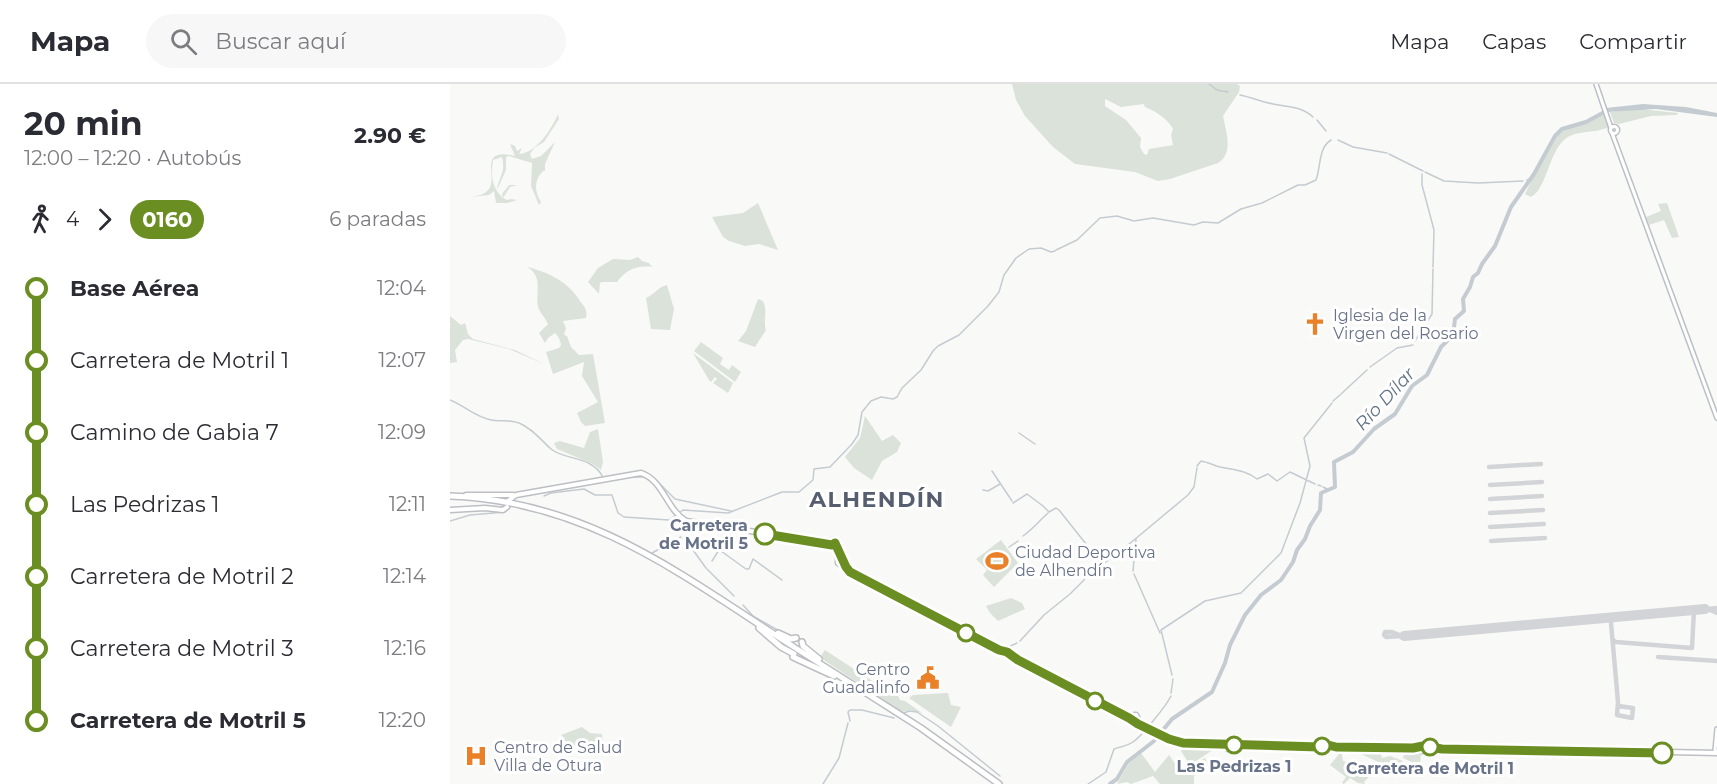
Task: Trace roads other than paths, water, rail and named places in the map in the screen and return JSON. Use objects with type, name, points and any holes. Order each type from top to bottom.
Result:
[{"type":"highway","points":[[450,496],[523,505],[558,514],[600,530],[651,556],[751,619],[795,651],[921,728],[999,784]]},
{"type":"highway","points":[[450,496],[522,508],[558,517],[597,532],[649,559],[759,628],[781,647],[795,651]]},
{"type":"highway","points":[[751,619],[791,639],[799,640],[836,676],[994,784]]},
{"type":"main road","points":[[1596,84],[1716,417]]},
{"type":"main road","points":[[1703,382],[1716,417]]},
{"type":"main road","points":[[1713,409],[1716,417]]},
{"type":"main road","points":[[450,496],[516,495],[640,473],[647,475],[654,480],[678,514],[686,521],[832,543],[840,561],[846,567],[904,600],[1135,719],[1145,727],[1183,743],[1715,753],[1717,729]]},
{"type":"main road","points":[[508,501],[516,495]]},
{"type":"main road","points":[[450,510],[485,508],[501,510],[507,507]]},
{"type":"waterway","points":[[1209,84],[1217,90],[1228,92]]},
{"type":"waterway","points":[[1240,95],[1299,109],[1313,117]]},
{"type":"waterway","name":"Río Dílar","points":[[1110,784],[1117,779],[1127,762],[1154,741],[1172,719],[1212,692],[1230,645],[1245,615],[1261,595],[1281,580],[1320,510],[1321,493],[1335,487],[1334,462],[1353,452],[1374,429],[1395,414],[1412,386],[1427,375],[1441,347],[1453,335],[1455,319],[1464,311],[1463,299],[1473,277],[1495,246],[1511,207],[1534,174],[1555,136],[1562,129],[1586,122],[1608,110]]},
{"type":"waterway","points":[[1317,120],[1326,131]]},
{"type":"waterway","points":[[1056,250],[1077,240],[1100,218],[1117,216],[1134,221],[1153,218],[1194,225],[1203,222],[1218,223],[1241,209],[1262,203],[1298,185],[1305,185],[1316,180],[1322,153],[1331,140]]},
{"type":"waterway","points":[[1338,140],[1353,147],[1387,153]]},
{"type":"waterway","points":[[1389,154],[1423,171]]},
{"type":"waterway","points":[[1425,172],[1444,181],[1478,183],[1523,181]]},
{"type":"waterway","points":[[1422,174],[1422,185],[1434,230],[1433,267]]},
{"type":"waterway","points":[[544,496],[584,489],[595,495],[612,495],[618,513],[624,517],[669,520],[683,510],[728,513],[782,492],[799,492],[813,480],[814,469],[830,467],[852,444],[858,435],[862,412],[871,401],[881,397],[893,399],[897,397],[902,388],[921,370],[933,351],[959,335],[988,306],[999,292],[1004,275],[1016,258],[1029,249],[1041,248],[1051,252],[1055,251]]},
{"type":"waterway","points":[[1415,341],[1432,314],[1433,269]]},
{"type":"waterway","points":[[1370,367],[1397,348],[1413,345]]},
{"type":"waterway","points":[[1341,394],[1367,370]]},
{"type":"waterway","points":[[1333,401],[1340,395]]},
{"type":"waterway","points":[[450,400],[485,419],[512,421],[524,425],[557,453],[592,465],[603,477]]},
{"type":"waterway","points":[[1275,559],[1281,553],[1300,503],[1310,466],[1304,438],[1332,403]]},
{"type":"waterway","points":[[1019,433],[1035,444]]},
{"type":"waterway","points":[[1197,466],[1201,461],[1244,472],[1257,479],[1268,474],[1277,481],[1290,472],[1315,484]]},
{"type":"waterway","points":[[1122,550],[1188,495],[1194,487],[1197,468]]},
{"type":"waterway","points":[[992,471],[1012,501]]},
{"type":"waterway","points":[[632,477],[646,477]]},
{"type":"waterway","points":[[659,483],[675,499],[731,511]]},
{"type":"waterway","points":[[983,490],[988,491],[1000,484]]},
{"type":"waterway","name":"Río Dílar","points":[[1323,487],[1329,490]]},
{"type":"waterway","points":[[1013,503],[1027,494],[1049,512],[1056,508],[1094,554],[1103,561]]},
{"type":"waterway","points":[[450,521],[470,515],[505,512]]},
{"type":"waterway","points":[[1023,536],[1048,513]]},
{"type":"waterway","points":[[652,553],[681,537]]},
{"type":"waterway","points":[[685,539],[706,568]]},
{"type":"waterway","points":[[1133,571],[1136,539]]},
{"type":"waterway","points":[[1009,547],[1018,541]]},
{"type":"waterway","points":[[712,561],[719,550]]},
{"type":"waterway","points":[[721,551],[746,569],[749,569],[753,559],[782,580]]},
{"type":"waterway","points":[[1020,641],[1044,615],[1084,580],[1086,574],[1095,567],[1100,567],[1119,551]]},
{"type":"waterway","points":[[1172,675],[1161,630],[1205,601],[1241,593],[1274,560]]},
{"type":"waterway","points":[[707,569],[734,596]]},
{"type":"waterway","points":[[1134,574],[1160,633]]},
{"type":"waterway","points":[[743,605],[753,616],[781,632]]},
{"type":"waterway","points":[[1004,649],[1017,643]]},
{"type":"waterway","points":[[1171,693],[1173,679]]},
{"type":"waterway","points":[[1088,784],[1106,772],[1114,749],[1128,745],[1137,739],[1171,696]]},
{"type":"waterway","points":[[850,721],[848,712],[850,710],[862,710],[894,718]]},
{"type":"waterway","points":[[904,713],[917,712],[1000,776]]},
{"type":"waterway","points":[[823,784],[839,758],[848,723]]},
{"type":"place","name":"Iglesia de la Virgen del Rosario","points":[[1315,324]]},
{"type":"place","name":"Carretera de Motril 5","points":[[765,534]]},
{"type":"place","name":"Ciudad Deportiva de Alhendín","points":[[997,561]]},
{"type":"place","name":"Centro Guadalinfo","points":[[928,678]]},
{"type":"place","name":"Las Pedrizas 1","points":[[1234,745]]},
{"type":"place","name":"Carretera de Motril 1","points":[[1430,747]]},
{"type":"place","name":"Centro de Salud Villa de Otura","points":[[476,756]]},
{"type":"district","name":"ALHENDÍN","points":[[877,499]]}]
